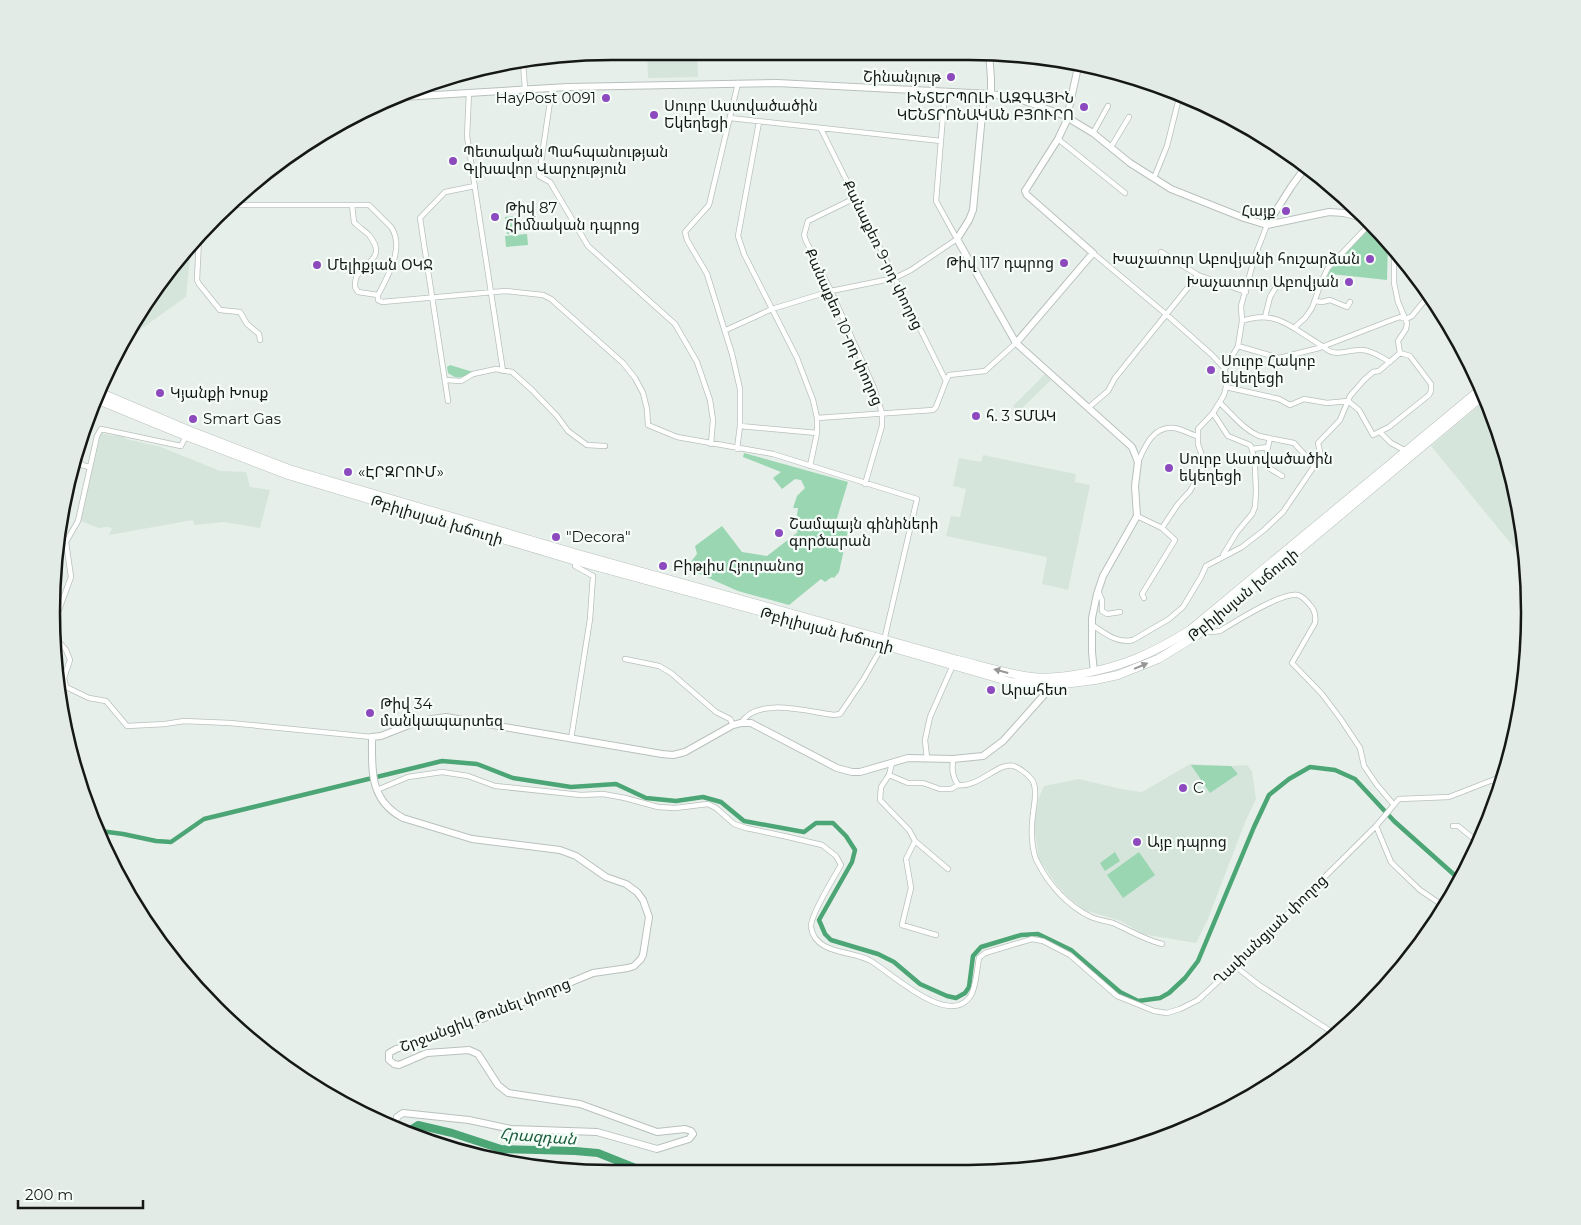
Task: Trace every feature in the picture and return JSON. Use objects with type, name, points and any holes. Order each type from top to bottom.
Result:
[{"type":"main road","name":"Թբիլիսյան խճուղի","points":[[102,402],[288,476],[576,561],[884,642],[1049,682],[1117,667],[1145,656],[1190,630],[1355,498],[1421,443],[1476,394]]},
{"type":"main road","name":"Թբիլիսյան խճուղի","points":[[105,395],[188,430],[289,469],[884,642],[952,666],[1011,682],[1095,680],[1140,668],[1178,647],[1204,630],[1406,451],[1421,443],[1478,399]]},
{"type":"street","points":[[726,330],[772,309],[831,291],[895,278],[911,270],[957,239],[973,210],[987,94],[992,79],[990,61]]},
{"type":"street","points":[[523,68],[524,89]]},
{"type":"street","points":[[1077,71],[1068,117],[1058,140],[1027,187],[1026,193],[1093,253],[1167,315],[1225,369]]},
{"type":"street","points":[[737,449],[740,426],[740,389],[726,330],[707,274],[687,240],[685,232],[709,206],[738,83]]},
{"type":"street","points":[[417,96],[524,89],[738,83],[777,83],[987,94],[1019,99],[1068,117],[1171,188],[1244,218],[1268,224],[1329,212],[1352,216]]},
{"type":"street","points":[[552,88],[539,176],[550,182],[588,246],[674,324],[697,362],[710,400],[713,420],[711,444]]},
{"type":"street","points":[[945,91],[936,201],[1016,343],[1132,447],[1138,462]]},
{"type":"street","points":[[469,92],[468,136],[503,371]]},
{"type":"street","points":[[1154,178],[1167,146],[1179,102]]},
{"type":"street","points":[[1093,133],[1108,106]]},
{"type":"street","points":[[1111,148],[1129,117]]},
{"type":"street","points":[[730,118],[942,141]]},
{"type":"street","points":[[759,122],[738,236],[744,254],[797,358],[812,400],[817,418],[817,433],[810,466]]},
{"type":"street","name":"Քանաքեռ 9-րդ փողոց","points":[[821,129],[946,381]]},
{"type":"street","points":[[1058,140],[1125,193]]},
{"type":"street","points":[[1162,528],[1178,504],[1190,491],[1205,465],[1197,436],[1199,427],[1220,403],[1226,387],[1225,369],[1238,346],[1242,306],[1255,256],[1268,224],[1291,187],[1303,172]]},
{"type":"street","points":[[448,401],[420,218],[445,192],[475,186]]},
{"type":"street","name":"Քանաքեռ 10-րդ փողոց","points":[[855,198],[808,221],[805,228],[806,241],[831,291],[874,388],[882,413],[882,426],[865,484]]},
{"type":"street","points":[[240,205],[369,205],[394,231],[396,254],[378,295],[378,300],[382,302],[505,291],[543,295],[552,299],[623,363],[635,378],[643,393],[648,425],[677,437],[773,454],[917,499],[884,642],[863,680],[840,714],[834,716],[790,708],[771,707],[746,715],[741,723]]},
{"type":"street","points":[[352,205],[354,222],[370,237],[376,249],[375,256],[370,264],[358,274],[355,288],[358,292],[378,295]]},
{"type":"street","points":[[1296,327],[1306,318],[1328,268],[1365,229]]},
{"type":"street","points":[[198,247],[196,275],[199,284],[220,310],[240,312],[247,324],[259,334],[260,340]]},
{"type":"street","points":[[1161,252],[1198,275],[1246,292]]},
{"type":"street","points":[[817,418],[933,410],[936,407],[946,381],[951,375],[987,370],[1016,343],[1093,253]]},
{"type":"street","points":[[1394,260],[1394,284],[1401,312],[1406,319],[1406,329],[1398,344],[1400,353]]},
{"type":"street","points":[[1088,408],[1110,389],[1115,378],[1198,275]]},
{"type":"street","points":[[1265,317],[1270,297],[1279,282]]},
{"type":"street","points":[[1315,301],[1330,300],[1347,308],[1350,302]]},
{"type":"street","points":[[1238,346],[1279,358],[1308,352],[1400,317],[1406,319],[1412,316],[1424,301]]},
{"type":"street","points":[[1242,321],[1257,317],[1282,321],[1296,327],[1332,352],[1370,351],[1390,362]]},
{"type":"street","points":[[1092,625],[1114,639],[1127,642],[1169,619],[1187,600],[1206,566],[1242,547],[1283,512],[1322,455],[1318,443],[1340,420],[1348,401],[1364,380],[1373,372],[1379,371],[1400,353]]},
{"type":"street","points":[[1226,387],[1279,399],[1290,405],[1304,399],[1327,403],[1348,401],[1359,410],[1373,435],[1381,433],[1431,391],[1431,384],[1410,356],[1400,353]]},
{"type":"street","points":[[445,380],[461,381],[478,372],[496,370],[512,372],[557,416],[568,431],[587,445],[605,446]]},
{"type":"street","points":[[1220,403],[1245,429],[1259,436],[1294,442],[1314,465]]},
{"type":"street","points":[[1213,413],[1228,436],[1249,444],[1252,449],[1256,491],[1255,507],[1252,514],[1237,532],[1222,556]]},
{"type":"street","points":[[740,426],[817,433]]},
{"type":"street","points":[[1094,672],[1092,625],[1098,591],[1102,576],[1137,516],[1135,486],[1138,462],[1149,439],[1162,430],[1174,428],[1197,436]]},
{"type":"street","points":[[60,607],[71,577],[66,542],[78,521],[100,429],[181,446],[186,436]]},
{"type":"street","points":[[1381,433],[1391,443],[1406,451]]},
{"type":"street","points":[[1270,438],[1268,447],[1269,468],[1282,476]]},
{"type":"street","points":[[1252,449],[1268,447]]},
{"type":"street","points":[[81,464],[90,467]]},
{"type":"street","points":[[1137,516],[1162,528],[1174,537],[1175,542],[1142,594],[1144,598]]},
{"type":"street","points":[[571,739],[590,620],[593,576],[575,566],[576,561]]},
{"type":"street","points":[[1098,591],[1102,600],[1102,611],[1107,614],[1120,612]]},
{"type":"street","points":[[1204,630],[1211,632],[1220,631],[1274,601],[1289,596],[1298,596],[1305,599],[1313,608],[1316,617],[1315,623],[1292,663],[1322,694],[1340,718],[1360,748],[1364,766],[1393,807],[1399,799],[1457,795],[1495,779]]},
{"type":"street","points":[[61,644],[66,650],[70,660],[64,678]]},
{"type":"street","points":[[626,659],[659,666],[671,673],[716,712],[730,719],[733,725]]},
{"type":"street","points":[[927,758],[925,740],[930,717],[952,666]]},
{"type":"street","points":[[64,680],[66,687],[89,698],[106,702],[127,726],[184,721],[230,723],[372,737],[381,736],[418,721],[446,717],[673,755],[685,752],[733,725],[751,723],[844,771],[860,772],[908,758],[953,759],[983,756],[1003,741],[1044,695],[1049,682]]},
{"type":"street","name":"Շրջանցիկ Թունել փողոց","points":[[372,737],[372,773],[376,788],[385,803],[396,814],[403,818],[472,839],[560,850],[576,856],[599,873],[626,884],[637,892],[647,907],[649,916],[643,955],[634,966],[593,973],[453,1031],[396,1049],[389,1054],[388,1057],[391,1062],[399,1065],[427,1053],[474,1051],[483,1059],[498,1085],[508,1093],[580,1104],[657,1132],[685,1129],[693,1134],[689,1139],[657,1149],[597,1132],[511,1129],[469,1120],[403,1114],[397,1117],[396,1121]]},
{"type":"street","points":[[953,759],[952,772],[958,785]]},
{"type":"street","points":[[892,763],[889,775],[881,787],[880,800],[910,830],[915,841],[948,869]]},
{"type":"street","points":[[889,775],[908,783],[923,783],[940,789],[951,789],[958,785],[966,786],[1004,766],[1014,766],[1034,782],[1032,838],[1036,862],[1053,887],[1081,912],[1162,944]]},
{"type":"street","name":"Ղափանցյան փողոց","points":[[376,788],[408,777],[442,772],[468,776],[495,786],[581,796],[603,794],[658,806],[675,808],[708,804],[716,808],[734,824],[822,845],[836,856],[841,865],[811,924],[813,933],[826,948],[870,960],[912,991],[922,996],[951,1007],[959,1006],[970,998],[975,984],[979,958],[985,953],[1032,939],[1043,941],[1070,955],[1117,996],[1146,1009],[1167,1013],[1198,1000],[1235,966],[1393,807]]},
{"type":"street","points":[[1376,826],[1391,862],[1420,890],[1439,902]]},
{"type":"street","points":[[1453,826],[1458,826],[1473,838]]},
{"type":"street","points":[[915,841],[906,859],[911,888],[902,925],[936,935]]},
{"type":"street","points":[[1235,966],[1259,985],[1330,1031]]},
{"type":"shaded area","points":[[647,60],[697,60],[698,77],[648,78]]},
{"type":"shaded area","points":[[190,256],[186,297],[138,331],[153,306]]},
{"type":"shaded area","points":[[1045,374],[1051,380],[1018,412],[1013,406]]},
{"type":"shaded area","points":[[1480,405],[1502,470],[1517,552],[1431,446]]},
{"type":"shaded area","points":[[101,433],[115,436],[117,433],[126,439],[161,447],[220,471],[246,472],[250,487],[270,490],[260,528],[224,522],[194,525],[193,520],[109,535],[112,528],[99,528],[83,522],[80,519]]},
{"type":"shaded area","points":[[983,455],[1076,474],[1075,482],[1090,485],[1068,590],[1042,584],[1047,557],[946,536],[951,516],[960,517],[966,489],[953,486],[959,458],[981,462]]},
{"type":"shaded area","name":"Այբ դպրոց","points":[[1190,764],[1247,765],[1252,771],[1256,799],[1207,921],[1196,943],[1142,934],[1121,921],[1084,910],[1069,898],[1056,884],[1039,859],[1034,825],[1039,797],[1044,786],[1079,779],[1142,792]]},
{"type":"green space","points":[[514,216],[517,233],[507,234],[505,217]]},
{"type":"green space","points":[[1367,230],[1388,253],[1387,280],[1331,274],[1329,285],[1324,284],[1328,270]]},
{"type":"green space","points":[[527,234],[528,245],[506,247],[505,236]]},
{"type":"green space","points":[[450,365],[473,372],[463,377],[455,377],[448,373],[447,367]]},
{"type":"green space","points":[[744,453],[848,482],[834,528],[848,531],[839,572],[834,578],[832,577],[825,582],[821,579],[789,605],[738,591],[686,568],[697,554],[695,546],[722,526],[742,552],[767,556],[798,532],[795,530],[798,508],[793,508],[797,496],[805,488],[801,480],[795,479],[782,489],[773,478],[781,472],[743,457]]},
{"type":"green space","points":[[1191,765],[1231,766],[1238,774],[1210,793]]},
{"type":"green space","points":[[1115,852],[1120,861],[1105,871],[1100,863]]},
{"type":"green space","points":[[1139,852],[1155,875],[1123,898],[1107,875]]},
{"type":"waterway","points":[[106,832],[171,842],[204,819],[442,761],[477,764],[513,778],[571,787],[616,784],[646,798],[676,801],[703,797],[721,802],[744,821],[804,832],[816,823],[833,823],[846,836],[855,850],[852,862],[819,920],[825,934],[831,940],[878,954],[894,962],[920,984],[956,998],[965,993],[969,987],[973,956],[981,947],[1021,935],[1038,934],[1071,950],[1120,992],[1138,1001],[1160,998],[1169,993],[1185,978],[1198,961],[1269,795],[1289,779],[1310,767],[1335,770],[1355,779],[1394,821],[1454,875]]},
{"type":"waterway","name":"Հրազդան","points":[[414,1128],[418,1125],[452,1133],[501,1149],[598,1153],[628,1165]]},
{"type":"place","name":"Շինանյութ","points":[[951,77]]},
{"type":"place","name":"HayPost 0091","points":[[606,98]]},
{"type":"place","name":"ԻՆՏԵՐՊՈԼԻ ԱԶԳԱՅԻՆ ԿԵՆՏՐՈՆԱԿԱՆ ԲՅՈՒՐՈ","points":[[1084,107]]},
{"type":"place","name":"Սուրբ Աստվածածին Եկեղեցի","points":[[654,115]]},
{"type":"place","name":"Պետական Պահպանության Գլխավոր Վարչություն","points":[[453,161]]},
{"type":"place","name":"Հայք","points":[[1286,211]]},
{"type":"place","name":"Թիվ 87 Հիմնական դպրոց","points":[[495,217]]},
{"type":"place","name":"Խաչատուր Աբովյանի հուշարձան","points":[[1370,259]]},
{"type":"place","name":"Թիվ 117 դպրոց","points":[[1064,263]]},
{"type":"place","name":"Մելիքյան ՕԿՋ","points":[[317,265]]},
{"type":"place","name":"Խաչատուր Աբովյան","points":[[1349,282]]},
{"type":"place","name":"Սուրբ Հակոբ եկեղեցի","points":[[1211,370]]},
{"type":"place","name":"Կյանքի Խոսք","points":[[160,393]]},
{"type":"place","name":"հ. 3 ՏՄԱԿ","points":[[976,416]]},
{"type":"place","name":"Smart Gas","points":[[193,419]]},
{"type":"place","name":"Սուրբ Աստվածածին եկեղեցի","points":[[1169,468]]},
{"type":"place","name":"«ԷՐԶՐՈՒՄ»","points":[[348,472]]},
{"type":"place","name":"Շամպայն գինիների գործարան","points":[[779,533]]},
{"type":"place","name":"\"Decora\"","points":[[556,537]]},
{"type":"place","name":"Բիթլիս Հյուրանոց","points":[[663,566]]},
{"type":"place","name":"Արահետ","points":[[991,690]]},
{"type":"place","name":"Թիվ 34 մանկապարտեզ","points":[[370,713]]},
{"type":"place","name":"C","points":[[1183,788]]},
{"type":"place","name":"Այբ դպրոց","points":[[1137,842]]}]
